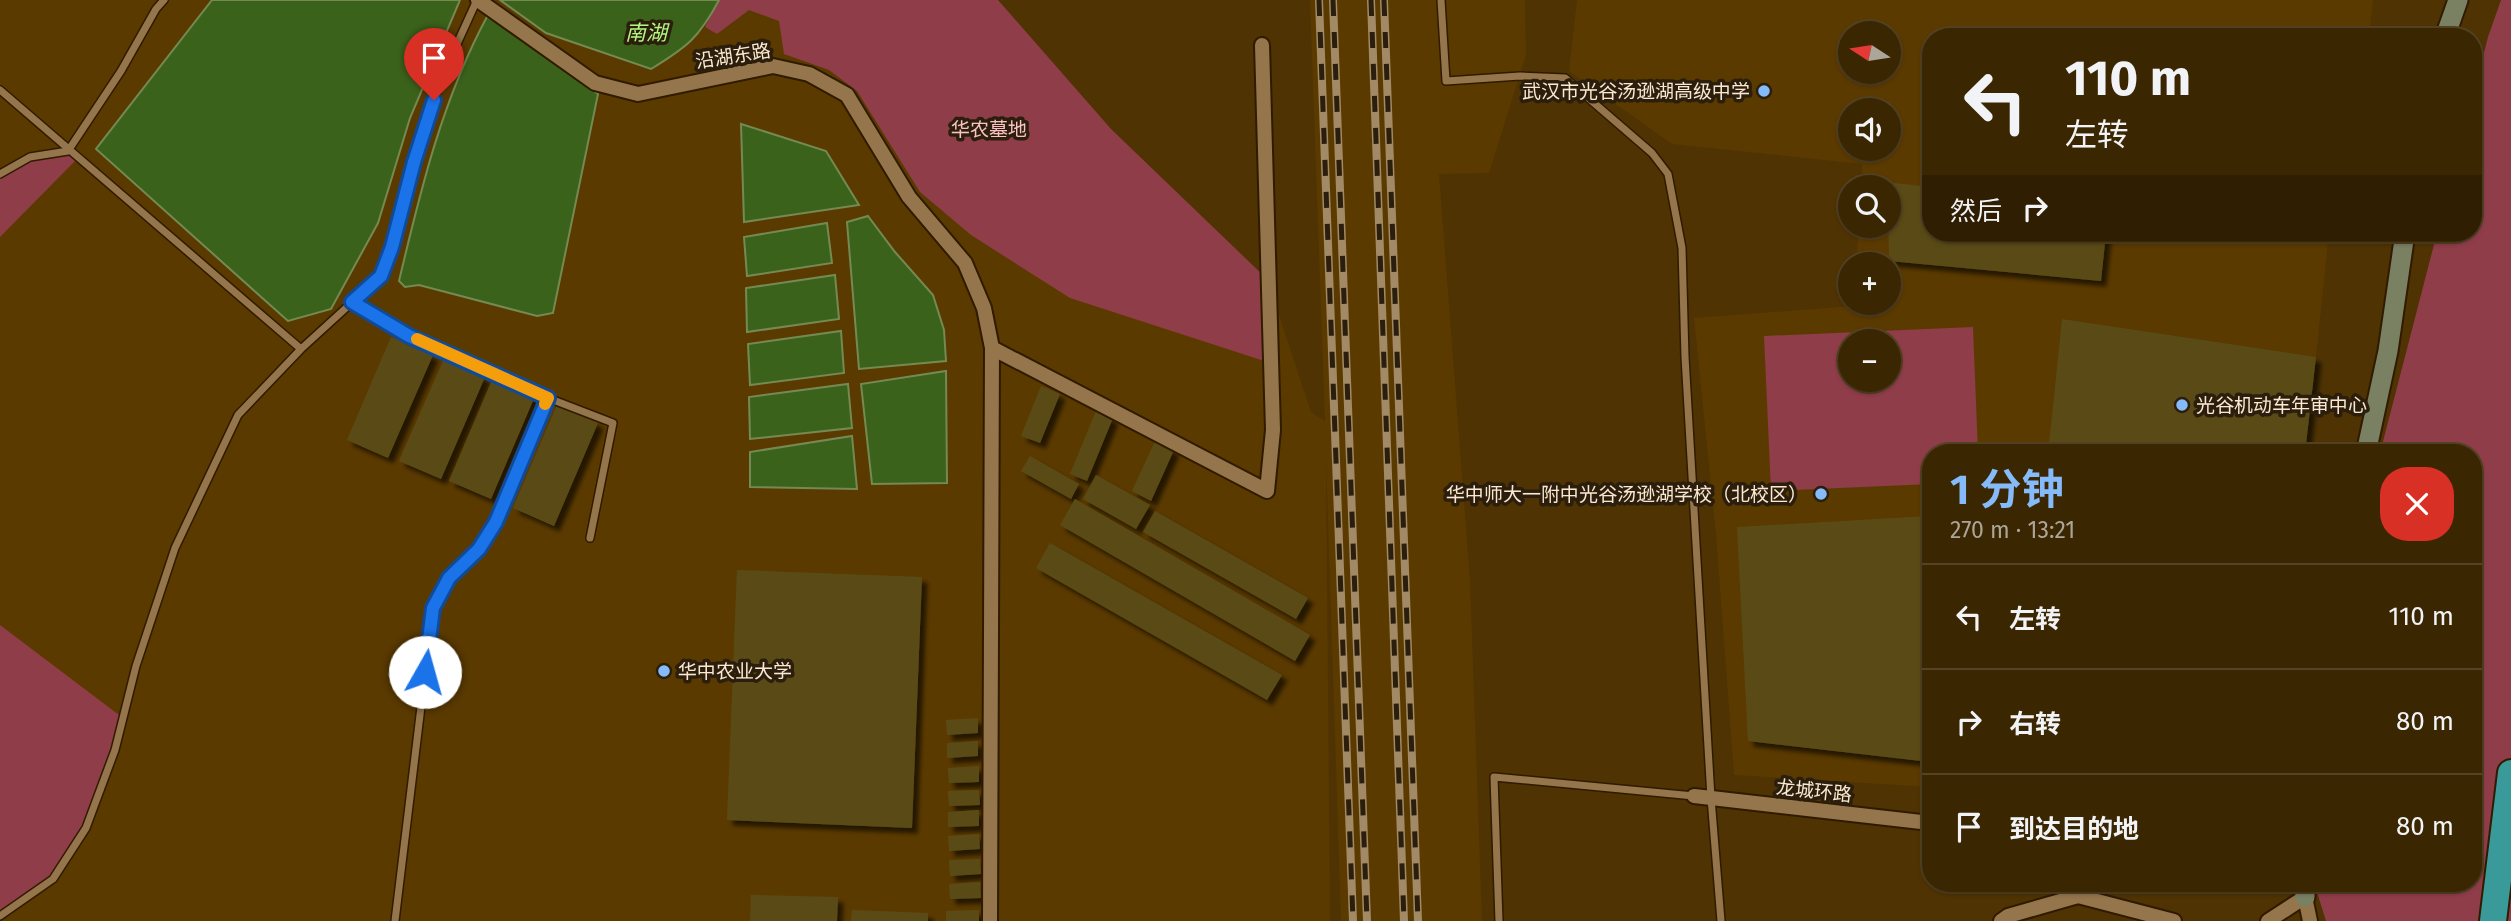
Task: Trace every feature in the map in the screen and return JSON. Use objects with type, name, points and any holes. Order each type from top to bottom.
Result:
[{"type":"highway","points":[[2493,921],[2511,773]]},
{"type":"street","name":"沿湖东路","points":[[478,0],[595,83],[638,94],[773,66],[809,74],[847,95],[909,197],[965,263],[984,308],[992,348],[990,921]]},
{"type":"street","points":[[2448,28],[2458,0]]},
{"type":"street","points":[[992,348],[1267,491],[1273,430],[1262,45]]},
{"type":"street","points":[[2368,444],[2388,351],[2404,242]]},
{"type":"street","name":"龙城环路","points":[[1694,796],[1922,822]]},
{"type":"street","points":[[2268,921],[2303,892]]},
{"type":"street","points":[[2305,892],[2310,921]]},
{"type":"street","points":[[2001,921],[2008,916],[2078,896],[2174,921]]},
{"type":"lane","points":[[0,174],[30,157],[68,151],[164,0]]},
{"type":"lane","points":[[0,916],[53,879],[86,828],[115,750],[136,666],[175,548],[238,415],[301,349],[381,276],[441,79],[478,0]]},
{"type":"lane","points":[[1441,0],[1446,81],[1520,76],[1565,78],[1652,153],[1668,174],[1682,248],[1685,357],[1711,798],[1721,921]]},
{"type":"lane","points":[[0,90],[301,349]]},
{"type":"lane","points":[[352,302],[409,336],[548,398],[613,423],[590,538]]},
{"type":"lane","points":[[395,921],[433,608],[449,578],[479,549],[496,522],[548,398]]},
{"type":"lane","points":[[1499,921],[1494,777],[1694,796]]},
{"type":"lane","points":[[2489,885],[2504,826]]},
{"type":"shaded area","name":"华中农业大学","points":[[0,0],[500,0],[546,33],[681,51],[705,27],[719,0],[997,0],[1111,129],[1267,279],[1311,412],[1325,421],[1310,0],[1525,0],[1526,55],[1489,173],[1439,174],[1470,581],[1482,921],[1341,921],[1326,459],[1330,921],[0,921]]},
{"type":"shaded area","name":"华中师大一附中光谷汤逊湖学校（北校区）","points":[[1577,0],[2373,0],[2370,28],[1922,28],[1922,242],[2328,242],[2316,357],[2062,319],[2049,444],[1922,444],[1922,787],[1734,775],[1716,534],[1694,318],[1838,307],[1838,315],[1901,315],[1901,252],[1857,252],[1858,238],[1901,238],[1901,175],[1862,175],[1862,164],[1672,144],[1569,71]]},
{"type":"green space","name":"华农墓地","points":[[719,0],[998,0],[1111,129],[1267,279],[1277,365],[1070,298],[971,235],[920,192],[857,91],[829,70],[784,54],[779,21],[749,10],[717,34],[705,27]]},
{"type":"green space","points":[[2501,0],[2511,0],[2511,921],[2326,921],[2317,892],[2482,892],[2482,444],[2382,444],[2435,242],[2482,242],[2482,61]]},
{"type":"green space","points":[[68,151],[77,159],[0,237],[0,174],[30,157]]},
{"type":"green space","points":[[1973,327],[1978,444],[1922,444],[1922,484],[1771,491],[1764,336],[1838,333],[1838,392],[1901,392],[1901,330]]},
{"type":"green space","points":[[0,625],[123,718],[86,828],[53,879],[0,916]]},
{"type":"water","points":[[212,0],[460,0],[410,118],[378,223],[331,309],[288,321],[96,149]]},
{"type":"water","name":"南湖","points":[[500,0],[719,0],[691,41],[651,69],[546,33]]},
{"type":"water","points":[[489,13],[598,94],[553,313],[537,316],[419,285],[405,287],[399,281],[425,177],[446,110]]},
{"type":"water","points":[[741,124],[826,151],[859,205],[744,222]]},
{"type":"water","points":[[868,216],[933,295],[944,330],[946,361],[859,369],[847,222]]},
{"type":"water","points":[[827,223],[832,263],[747,276],[744,237]]},
{"type":"water","points":[[835,275],[839,319],[747,332],[746,288]]},
{"type":"water","points":[[841,331],[844,373],[750,385],[748,344]]},
{"type":"water","points":[[946,371],[947,483],[872,484],[861,384]]},
{"type":"water","points":[[848,384],[852,428],[750,439],[749,397]]},
{"type":"water","points":[[852,436],[857,489],[750,487],[750,452]]},
{"type":"building","points":[[1901,184],[1922,186],[1922,242],[2105,242],[2101,281],[1901,262],[1901,252],[1889,252],[1889,238],[1901,238]]},
{"type":"building","name":"光谷机动车年审中心","points":[[2062,319],[2316,357],[2306,444],[2049,444]]},
{"type":"building","points":[[391,337],[433,355],[388,458],[347,440]]},
{"type":"building","points":[[444,359],[485,377],[441,479],[399,461]]},
{"type":"building","points":[[493,378],[535,396],[491,499],[449,481]]},
{"type":"building","points":[[1041,386],[1060,394],[1040,443],[1021,436]]},
{"type":"building","points":[[557,405],[598,423],[554,526],[513,508]]},
{"type":"building","points":[[1096,411],[1113,418],[1087,481],[1070,474]]},
{"type":"building","points":[[1155,441],[1174,450],[1151,501],[1132,491]]},
{"type":"building","points":[[1030,456],[1079,484],[1071,499],[1021,471]]},
{"type":"building","points":[[1096,475],[1150,505],[1136,529],[1083,499]]},
{"type":"building","points":[[1075,499],[1310,635],[1295,661],[1060,525]]},
{"type":"building","points":[[1155,511],[1308,598],[1296,619],[1143,532]]},
{"type":"building","points":[[1922,516],[1922,761],[1748,741],[1737,527]]},
{"type":"building","points":[[1050,543],[1282,675],[1267,700],[1036,568]]},
{"type":"building","points":[[737,570],[922,577],[912,828],[727,820]]},
{"type":"building","points":[[978,718],[978,733],[947,735],[946,720]]},
{"type":"building","points":[[978,741],[978,756],[947,758],[947,743]]},
{"type":"building","points":[[979,766],[979,782],[949,783],[948,768]]},
{"type":"building","points":[[979,790],[980,805],[949,806],[948,791]]},
{"type":"building","points":[[979,810],[979,826],[948,827],[948,812]]},
{"type":"building","points":[[979,834],[980,849],[949,851],[948,836]]},
{"type":"building","points":[[980,859],[981,874],[950,876],[949,860]]},
{"type":"building","points":[[980,882],[981,898],[950,899],[949,884]]},
{"type":"building","points":[[751,895],[838,897],[837,921],[750,921]]},
{"type":"building","points":[[852,910],[928,913],[928,921],[851,921]]},
{"type":"building","points":[[979,910],[979,921],[946,921],[946,911]]},
{"type":"railway","points":[[1319,0],[1353,921]]},
{"type":"railway","points":[[1333,0],[1367,921]]},
{"type":"railway","points":[[1371,0],[1404,921]]},
{"type":"railway","points":[[1384,0],[1418,921]]},
{"type":"slow traffic","points":[[417,339],[548,398],[545,404]]},
{"type":"place","name":"武汉市光谷汤逊湖高级中学","points":[[1764,91]]},
{"type":"place","name":"光谷机动车年审中心","points":[[2182,405]]},
{"type":"place","name":"华中师大一附中光谷汤逊湖学校（北校区）","points":[[1821,494]]},
{"type":"place","name":"华中农业大学","points":[[664,671]]},
{"type":"route","points":[[425,672],[433,608],[449,578],[479,549],[496,522],[548,398],[409,336],[352,302],[381,276],[392,247],[414,162],[434,100]]}]
